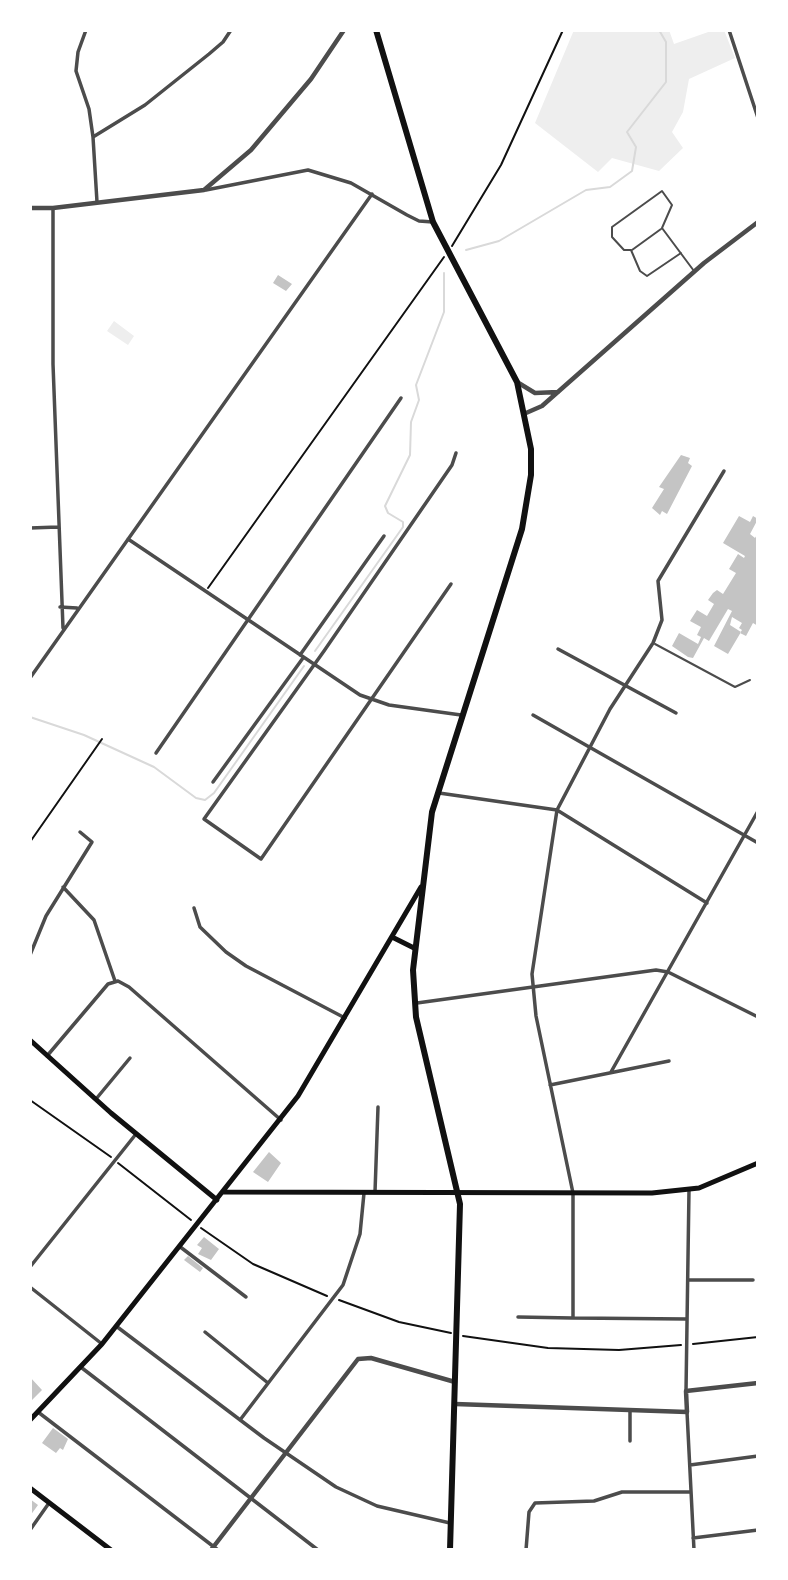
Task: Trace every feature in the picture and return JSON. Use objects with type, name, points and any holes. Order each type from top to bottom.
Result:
[{"type":"main road","points":[[376,30],[433,222],[517,382],[526,413],[531,475],[524,519],[437,793],[414,948],[414,1003],[458,1193],[450,1550]]},
{"type":"main road","points":[[30,1420],[102,1344],[281,1119],[345,1018],[421,887]]},
{"type":"main road","points":[[392,937],[414,948]]},
{"type":"main road","points":[[30,1040],[136,1134],[217,1200]]},
{"type":"main road","points":[[224,1192],[573,1193],[690,1190],[707,1186],[758,1163]]},
{"type":"main road","points":[[30,1488],[111,1550]]},
{"type":"street","points":[[86,30],[78,52],[76,71],[89,109],[97,202]]},
{"type":"street","points":[[93,137],[113,127],[177,79],[219,46],[231,30]]},
{"type":"street","points":[[204,190],[251,150],[311,79],[344,30]]},
{"type":"street","points":[[729,30],[758,118]]},
{"type":"street","points":[[30,208],[53,208],[204,190],[308,170],[330,174],[419,221],[433,222]]},
{"type":"street","points":[[30,678],[372,194]]},
{"type":"street","points":[[53,208],[58,527],[63,628]]},
{"type":"street","points":[[526,413],[542,406],[694,272],[758,222]]},
{"type":"street","points":[[517,382],[535,393],[559,392]]},
{"type":"street","points":[[156,753],[401,398]]},
{"type":"street","points":[[451,584],[261,859],[204,819],[452,465],[456,453]]},
{"type":"street","points":[[573,1318],[573,1193],[532,988],[540,908],[557,810],[589,747],[653,643],[663,620],[658,581],[724,471]]},
{"type":"street","points":[[30,528],[58,527]]},
{"type":"street","points":[[212,782],[384,536]]},
{"type":"street","points":[[128,539],[248,618],[301,657],[372,701],[461,715]]},
{"type":"street","points":[[60,607],[77,608]]},
{"type":"street","points":[[558,649],[676,713]]},
{"type":"street","points":[[533,715],[758,843]]},
{"type":"street","points":[[437,793],[557,810],[706,904]]},
{"type":"street","points":[[611,1073],[758,811]]},
{"type":"street","points":[[30,954],[63,887],[92,842],[80,832]]},
{"type":"street","points":[[63,887],[94,920],[115,982]]},
{"type":"street","points":[[194,908],[200,927],[226,952],[246,966],[345,1018]]},
{"type":"street","points":[[414,1003],[532,988],[641,970],[668,972],[758,1017]]},
{"type":"street","points":[[47,1056],[108,984],[115,982],[129,987],[281,1119]]},
{"type":"street","points":[[96,1099],[130,1058]]},
{"type":"street","points":[[550,1085],[669,1061]]},
{"type":"street","points":[[375,1193],[378,1107]]},
{"type":"street","points":[[30,1267],[136,1134]]},
{"type":"street","points":[[690,1190],[687,1412],[694,1550]]},
{"type":"street","points":[[240,1420],[334,1298],[348,1275],[355,1257],[362,1222],[364,1193]]},
{"type":"street","points":[[179,1246],[246,1297]]},
{"type":"street","points":[[688,1280],[753,1280]]},
{"type":"street","points":[[30,1287],[102,1344]]},
{"type":"street","points":[[518,1317],[687,1319]]},
{"type":"street","points":[[116,1326],[240,1420],[357,1499],[452,1523]]},
{"type":"street","points":[[205,1332],[268,1383]]},
{"type":"street","points":[[38,1412],[214,1549],[358,1359],[371,1358],[455,1382]]},
{"type":"street","points":[[82,1367],[318,1550]]},
{"type":"street","points":[[687,1391],[758,1382]]},
{"type":"street","points":[[455,1404],[687,1412]]},
{"type":"street","points":[[630,1410],[630,1441]]},
{"type":"street","points":[[690,1465],[758,1456]]},
{"type":"street","points":[[526,1550],[529,1512],[535,1503],[594,1502],[622,1492],[691,1492]]},
{"type":"street","points":[[30,1530],[49,1503]]},
{"type":"street","points":[[693,1538],[758,1530]]},
{"type":"lane","points":[[662,228],[631,250],[624,250],[612,237],[612,227],[662,191],[670,200],[672,209],[663,220],[662,228],[694,272]]},
{"type":"lane","points":[[631,250],[640,271],[650,276],[681,253]]},
{"type":"lane","points":[[653,643],[735,687],[750,680]]},
{"type":"path","points":[[452,249],[501,165],[563,30]]},
{"type":"path","points":[[205,591],[445,258]]},
{"type":"path","points":[[30,842],[102,739]]},
{"type":"path","points":[[202,1229],[253,1264],[334,1298],[399,1322],[456,1334],[548,1348],[619,1350],[758,1337]]},
{"type":"shaded area","points":[[574,30],[669,30],[674,44],[714,30],[724,30],[735,58],[689,79],[683,112],[672,132],[683,148],[659,171],[612,158],[598,172],[535,123]]},
{"type":"shaded area","points":[[114,321],[134,336],[128,345],[107,331]]},
{"type":"building","points":[[278,275],[292,284],[286,291],[273,283]]},
{"type":"building","points":[[681,455],[690,458],[688,463],[692,466],[667,514],[662,511],[660,515],[652,508],[664,489],[659,487]]},
{"type":"building","points":[[739,516],[750,522],[753,516],[758,519],[750,534],[755,538],[758,533],[758,626],[753,623],[746,636],[740,633],[728,654],[714,646],[732,611],[728,609],[709,641],[704,638],[693,658],[688,657],[672,646],[679,633],[698,644],[701,637],[697,635],[701,627],[690,621],[697,610],[707,616],[714,604],[708,600],[717,590],[723,594],[736,573],[729,569],[738,554],[744,558],[745,556],[723,543]],"holes":[[[732,617],[742,623],[739,628],[741,632],[730,625]]]},
{"type":"building","points":[[269,1152],[281,1163],[268,1182],[253,1172]]},
{"type":"building","points":[[204,1237],[219,1249],[211,1260],[198,1254],[202,1248],[197,1245]]},
{"type":"building","points":[[188,1256],[203,1268],[200,1272],[184,1260]]},
{"type":"building","points":[[30,1377],[42,1390],[30,1402]]},
{"type":"building","points":[[53,1428],[68,1439],[63,1450],[60,1448],[56,1453],[42,1443]]},
{"type":"building","points":[[30,1499],[38,1505],[30,1516]]},
{"type":"waterway","points":[[466,250],[499,241],[586,190],[610,187],[632,171],[636,147],[627,132],[666,82],[666,42],[659,30]]},
{"type":"waterway","points":[[315,651],[403,527],[403,522],[388,513],[385,506],[410,455],[411,422],[419,400],[416,385],[444,312],[444,273]]},
{"type":"waterway","points":[[30,717],[84,735],[154,767],[196,798],[205,800],[214,793],[304,666]]}]
